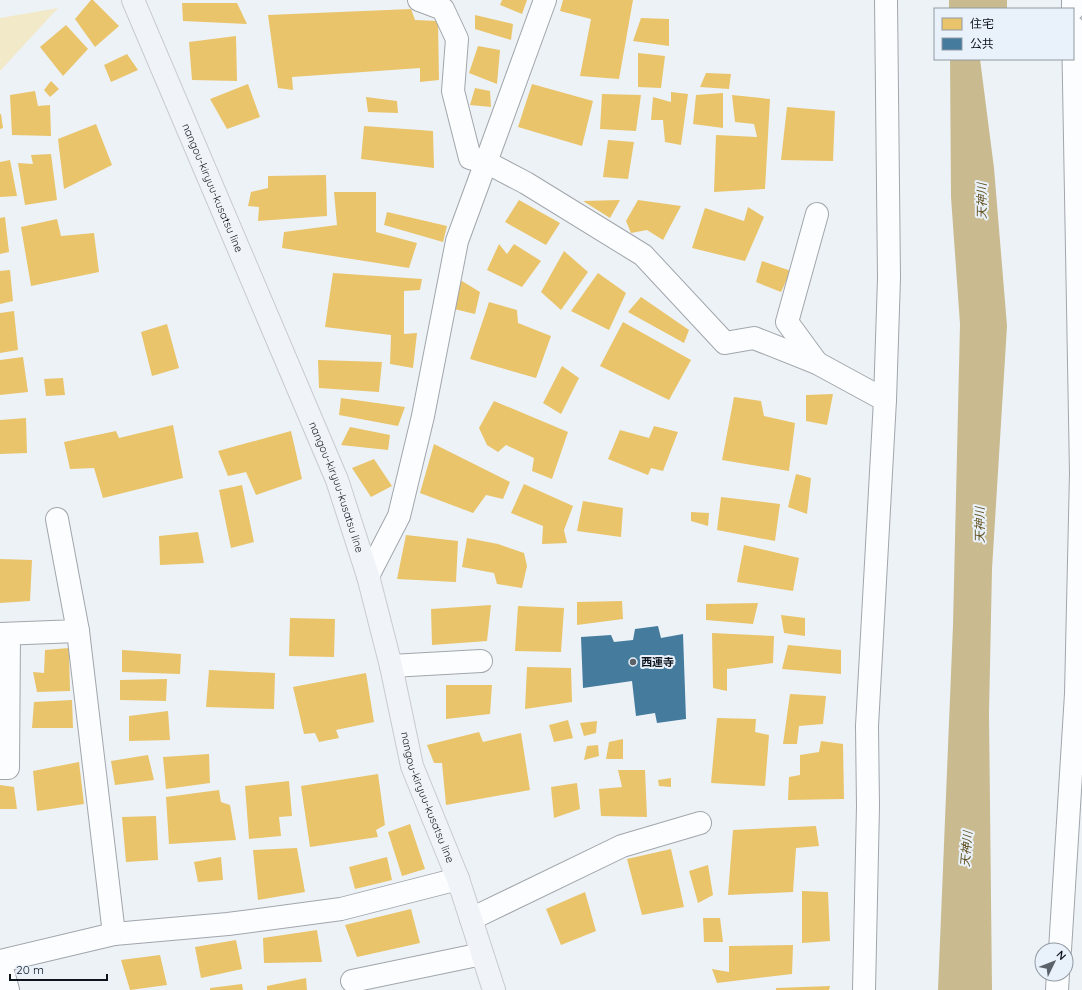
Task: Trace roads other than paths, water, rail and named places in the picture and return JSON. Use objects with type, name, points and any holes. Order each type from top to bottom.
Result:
[{"type":"main road","name":"nangou-kiryuu-kusatsu line","points":[[133,0],[337,480],[368,576],[391,666],[412,766],[458,878],[494,990]]},
{"type":"street","points":[[419,0],[444,9],[457,40],[453,91],[470,158],[486,162],[526,183],[643,255],[725,344],[754,338],[817,363],[885,400]]},
{"type":"street","points":[[368,576],[399,516],[423,416],[457,241],[544,0]]},
{"type":"street","points":[[864,990],[868,806],[867,726],[885,400],[889,278],[886,0]]},
{"type":"street","points":[[1061,942],[1079,699],[1081,473],[1074,60]]},
{"type":"street","points":[[817,214],[787,322],[817,363]]},
{"type":"street","points":[[57,519],[78,631],[114,934]]},
{"type":"street","points":[[0,768],[8,768],[4,634],[78,631]]},
{"type":"street","points":[[391,666],[482,662]]},
{"type":"street","points":[[471,919],[622,846],[700,823]]},
{"type":"street","points":[[8,990],[0,961],[114,934],[228,924],[341,909],[458,878]]},
{"type":"street","points":[[352,981],[482,954]]},
{"type":"water","points":[[950,0],[972,0],[973,8],[950,8]]},
{"type":"water","points":[[950,60],[980,60],[994,168],[1007,326],[992,569],[989,713],[992,990],[938,990],[953,625],[960,324],[951,197]]},
{"type":"waterway","name":"天神川","points":[[978,0],[978,8]]},
{"type":"place","name":"西運寺","points":[[633,662]]}]
